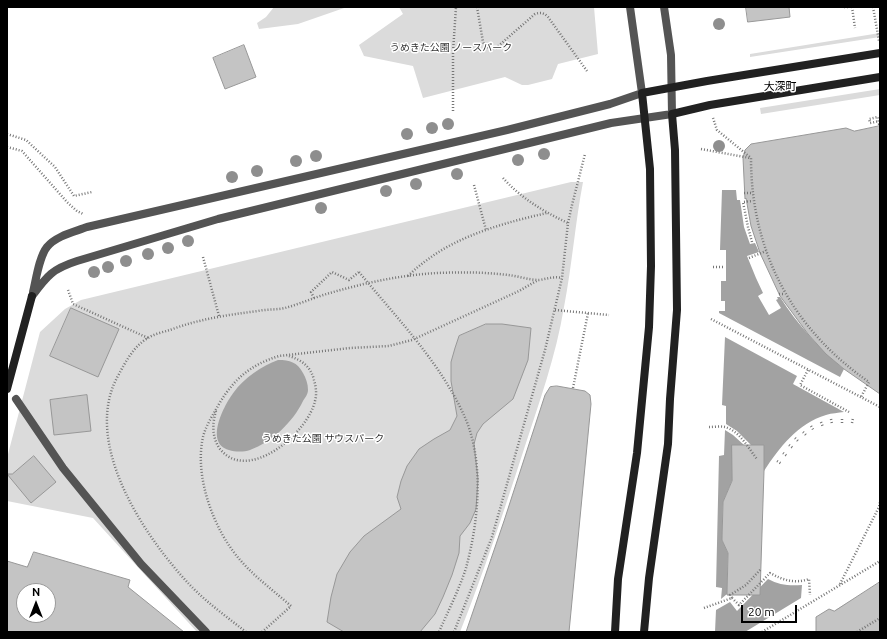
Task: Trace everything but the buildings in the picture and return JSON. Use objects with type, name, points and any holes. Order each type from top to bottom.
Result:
[{"type":"street","points":[[615,632],[618,579],[637,453],[649,327],[651,244],[650,170],[642,93],[630,7]]},
{"type":"street","points":[[644,632],[649,578],[668,444],[677,310],[675,150],[672,114],[671,56],[664,7]]},
{"type":"street","points":[[7,389],[41,259],[47,247],[56,239],[87,227],[507,130],[610,104],[642,93],[880,52]]},
{"type":"street","points":[[32,296],[46,278],[56,269],[218,219],[611,123],[672,114],[710,105],[880,77]]},
{"type":"street","points":[[16,399],[63,468],[141,564],[206,632]]},
{"type":"path","points":[[453,111],[453,52],[456,7]]},
{"type":"path","points":[[477,7],[483,42],[485,46],[490,49],[496,48],[535,14],[540,12],[548,17],[588,70]]},
{"type":"path","points":[[873,7],[880,48]]},
{"type":"path","points":[[852,8],[855,28]]},
{"type":"path","points":[[713,118],[717,130],[751,158],[752,193],[758,226],[766,251],[786,294],[799,315],[822,343],[849,368],[869,382],[861,397]]},
{"type":"path","points":[[7,134],[26,140],[55,167],[74,196],[92,192]]},
{"type":"path","points":[[7,147],[22,151],[67,202],[77,211],[97,220],[109,222]]},
{"type":"path","points":[[701,149],[751,158]]},
{"type":"path","points":[[454,632],[492,537],[545,350],[562,278],[568,223],[585,154]]},
{"type":"path","points":[[503,178],[512,189],[547,213],[568,223]]},
{"type":"path","points":[[474,184],[486,230]]},
{"type":"path","points":[[744,193],[752,193]]},
{"type":"path","points":[[752,242],[743,202],[753,201]]},
{"type":"path","points":[[408,276],[428,259],[448,247],[486,230],[524,218],[547,213]]},
{"type":"path","points":[[749,258],[766,251]]},
{"type":"path","points":[[203,257],[220,316]]},
{"type":"path","points":[[713,267],[725,267]]},
{"type":"path","points":[[314,298],[311,292],[332,272],[349,280],[359,272],[433,363],[463,414],[471,435],[476,461],[477,516],[465,568],[454,599],[439,632]]},
{"type":"path","points":[[246,632],[209,603],[189,584],[142,525],[121,482],[112,457],[108,434],[107,408],[115,381],[130,354],[148,338],[188,323],[220,316],[285,308],[357,286],[408,276],[463,272],[509,275],[539,280]]},
{"type":"path","points":[[262,632],[291,606],[241,562],[229,547],[221,533],[210,507],[202,475],[201,448],[203,436],[207,425],[218,406],[236,380],[248,370],[260,363],[279,356],[350,348],[389,346],[412,340],[519,291],[539,280],[556,276],[562,278]]},
{"type":"path","points":[[68,290],[73,304],[148,338]]},
{"type":"path","points":[[779,294],[786,294]]},
{"type":"path","points":[[555,310],[609,315]]},
{"type":"path","points":[[573,388],[588,313]]},
{"type":"path","points":[[711,320],[880,407]]},
{"type":"path","points":[[218,406],[214,418],[213,428],[215,440],[225,454],[240,460],[250,460],[260,458],[277,449],[294,436],[306,422],[312,411],[316,393],[313,376],[309,368],[303,362],[287,356]]},
{"type":"path","points":[[808,370],[800,385],[849,412]]},
{"type":"path","points":[[842,418],[842,423]]},
{"type":"path","points":[[852,423],[853,418]]},
{"type":"path","points":[[831,419],[832,424]]},
{"type":"path","points":[[821,422],[823,427]]},
{"type":"path","points":[[812,426],[814,431]]},
{"type":"path","points":[[709,427],[725,427],[735,432],[744,441],[757,459]]},
{"type":"path","points":[[803,432],[806,436]]},
{"type":"path","points":[[795,438],[799,442]]},
{"type":"path","points":[[789,445],[793,448]]},
{"type":"path","points":[[783,453],[787,456]]},
{"type":"path","points":[[777,461],[782,464]]},
{"type":"path","points":[[840,584],[879,507],[880,502]]},
{"type":"path","points":[[762,632],[880,561]]},
{"type":"path","points":[[761,569],[746,585],[730,595],[739,605],[770,573],[785,581],[809,579],[810,595]]},
{"type":"path","points":[[704,608],[732,598]]},
{"type":"path","points":[[857,632],[880,618]]},
{"type":"green space","points":[[274,7],[347,7],[298,24],[259,29],[257,23],[266,17]]},
{"type":"green space","name":"うめきた公園 ノースパーク","points":[[399,7],[594,7],[598,54],[558,64],[552,79],[522,85],[505,77],[423,98],[413,66],[364,56],[359,45],[403,14]]},
{"type":"green space","points":[[880,33],[880,37],[750,57],[750,54]]},
{"type":"green space","points":[[880,89],[880,95],[761,114],[760,108]]},
{"type":"green space","name":"うめきた公園 サウスパーク","points":[[571,182],[583,182],[561,325],[541,397],[501,518],[460,632],[197,632],[93,518],[7,501],[7,458],[40,332],[65,309],[81,300]]},
{"type":"shaded area","points":[[722,190],[736,190],[737,200],[740,200],[744,227],[750,244],[755,243],[759,252],[747,256],[763,293],[758,296],[769,315],[781,308],[776,300],[778,299],[777,297],[780,297],[809,335],[844,369],[840,377],[719,313],[719,311],[725,311],[725,301],[721,301],[721,281],[726,281],[726,250],[720,250]]},
{"type":"shaded area","points":[[725,337],[797,376],[793,384],[844,412],[828,414],[816,419],[798,430],[783,445],[764,471],[764,445],[751,445],[737,431],[726,424],[726,406],[722,405]]},
{"type":"shaded area","points":[[278,360],[286,360],[296,364],[301,369],[305,377],[308,391],[299,409],[288,424],[274,437],[248,451],[234,451],[222,446],[218,440],[218,423],[230,398],[248,377]]},
{"type":"shaded area","points":[[725,430],[744,445],[732,446],[732,481],[723,502],[722,540],[728,553],[727,594],[721,599],[722,588],[716,587],[719,456],[724,455]]},
{"type":"shaded area","points":[[768,579],[784,585],[802,585],[801,598],[745,632],[715,632],[716,610],[730,602],[737,611]]},
{"type":"district","name":"大深町","points":[[780,86]]}]
